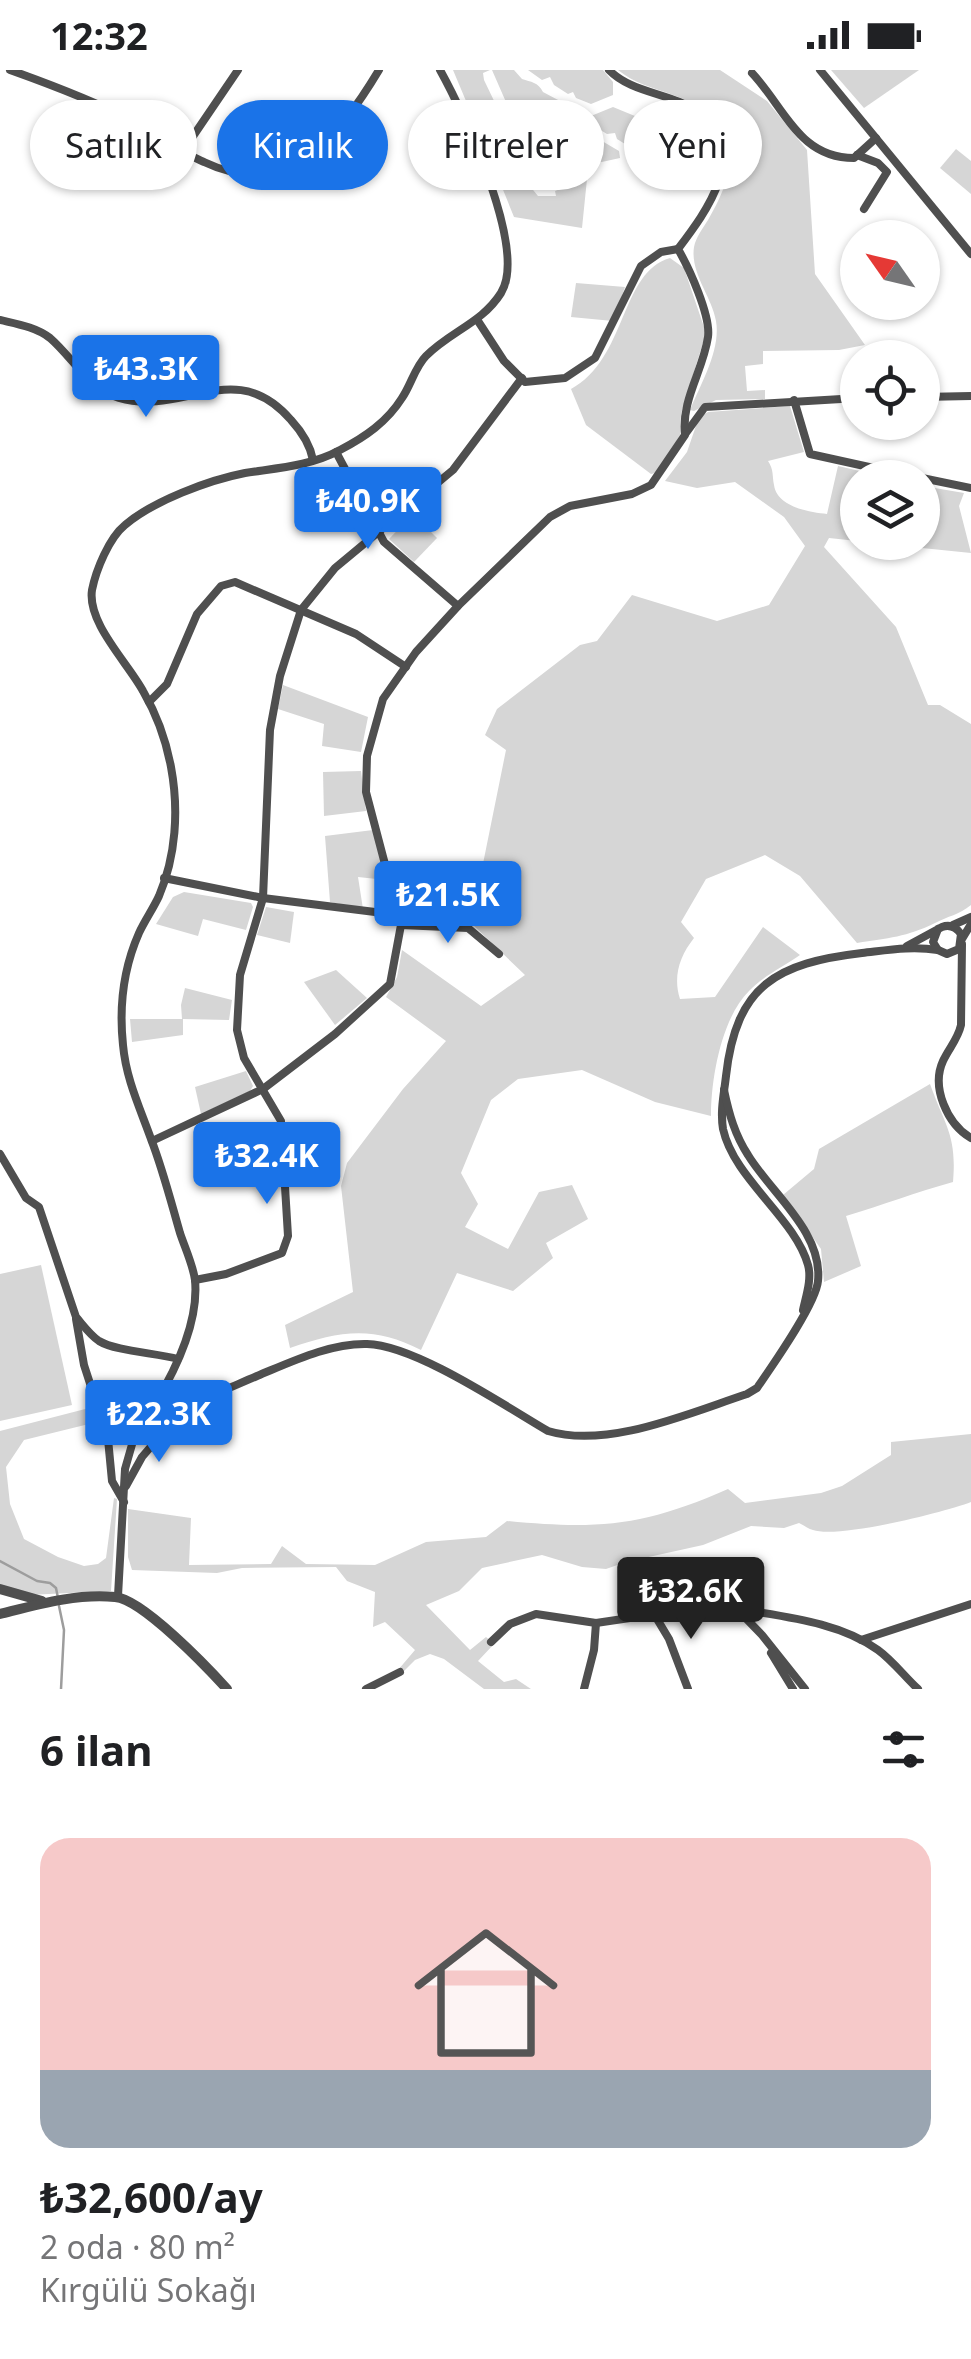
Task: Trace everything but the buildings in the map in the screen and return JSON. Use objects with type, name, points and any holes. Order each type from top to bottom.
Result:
[{"type":"street","points":[[10,70],[87,100]]},
{"type":"street","points":[[197,130],[238,70]]},
{"type":"street","points":[[197,157],[228,171],[271,173],[286,168],[324,145],[379,70]]},
{"type":"street","points":[[118,1596],[124,1469],[133,1441],[178,1359],[191,1321],[195,1280],[152,1141],[130,1086],[123,1046],[126,972],[164,878],[177,818],[172,771],[164,734],[109,641],[94,609],[92,593],[104,556],[123,526],[178,494],[240,474],[313,460],[336,452],[377,428],[402,400],[422,360],[451,334],[478,322],[503,290],[509,258],[502,218],[440,70]]},
{"type":"street","points":[[478,322],[525,382],[564,378],[596,358],[641,266],[661,252],[678,249],[711,202],[724,170],[718,138],[700,113],[625,81],[609,70]]},
{"type":"street","points":[[820,70],[971,254]]},
{"type":"street","points":[[752,73],[815,150],[838,158],[857,155],[878,163],[887,172],[864,209]]},
{"type":"street","points":[[857,155],[876,138]]},
{"type":"street","points":[[678,249],[690,270],[709,333],[683,415],[685,435]]},
{"type":"street","points":[[0,320],[32,328],[50,338],[86,377],[120,398],[154,402],[214,388],[246,388],[280,407],[302,432],[313,460]]},
{"type":"street","points":[[195,1280],[226,1274],[282,1253],[288,1236],[281,1121],[244,1058],[237,1030],[240,975],[263,898],[270,730],[280,676],[301,610],[335,568],[453,470],[522,378]]},
{"type":"street","points":[[940,397],[971,396]]},
{"type":"street","points":[[152,1141],[264,1089],[335,1034],[390,984],[400,920],[366,792],[367,756],[383,699],[458,606],[550,517],[570,506],[632,494],[651,485],[705,407],[840,399]]},
{"type":"street","points":[[794,400],[810,454],[840,460]]},
{"type":"street","points":[[336,452],[384,542],[458,606]]},
{"type":"street","points":[[940,482],[971,488]]},
{"type":"street","points":[[148,702],[166,684],[197,614],[221,586],[235,582],[356,634],[406,667]]},
{"type":"street","points":[[164,878],[263,898],[468,928],[500,954]]},
{"type":"street","points":[[906,947],[938,930],[971,921]]},
{"type":"street","points":[[126,1486],[142,1457],[174,1418],[190,1406],[280,1366],[340,1346],[371,1344],[400,1351],[548,1431],[568,1437],[590,1438],[670,1419],[757,1388],[818,1283],[812,1244],[748,1157],[733,1127],[724,1090],[734,1031],[748,1002],[788,970],[814,959],[906,947],[952,954],[971,921]]},
{"type":"street","points":[[951,926],[958,930],[962,941],[961,1026],[942,1064],[939,1093],[947,1111],[971,1138]]},
{"type":"street","points":[[938,930],[933,942],[959,980]]},
{"type":"street","points":[[0,1154],[26,1198],[39,1207],[76,1317],[84,1365],[108,1439],[112,1481],[124,1502]]},
{"type":"street","points":[[76,1317],[99,1341],[178,1359]]},
{"type":"street","points":[[164,1388],[174,1418]]},
{"type":"street","points":[[155,1404],[190,1406]]},
{"type":"street","points":[[148,1417],[157,1428],[168,1427]]},
{"type":"street","points":[[0,1588],[56,1601]]},
{"type":"street","points":[[0,1614],[56,1601],[118,1596],[160,1624],[227,1689]]},
{"type":"street","points":[[491,1642],[510,1624],[536,1614],[596,1623],[731,1603],[805,1689]]},
{"type":"street","points":[[861,1640],[971,1604]]},
{"type":"street","points":[[739,1609],[802,1620],[861,1640],[878,1650],[918,1689]]},
{"type":"street","points":[[739,1609],[794,1689]]},
{"type":"street","points":[[654,1614],[688,1689]]},
{"type":"street","points":[[584,1689],[596,1623]]},
{"type":"street","points":[[366,1689],[400,1672]]},
{"type":"shaded area","points":[[453,70],[490,70],[483,73],[494,100],[466,100]]},
{"type":"shaded area","points":[[492,70],[514,70],[558,100],[505,100]]},
{"type":"shaded area","points":[[528,70],[603,70],[613,82],[613,95],[601,100],[581,100],[573,92],[568,94],[554,85],[550,77],[542,80]]},
{"type":"shaded area","points":[[618,70],[720,70],[767,101],[807,150],[815,274],[840,310],[840,320],[847,320],[861,340],[840,340],[839,350],[763,351],[763,364],[745,366],[747,391],[765,390],[765,399],[716,400],[690,410],[709,366],[717,332],[714,312],[695,266],[694,247],[723,190],[762,190],[762,100],[687,100]]},
{"type":"shaded area","points":[[831,70],[919,70],[864,108]]},
{"type":"shaded area","points":[[613,107],[624,112],[624,143],[615,133],[604,132],[604,111]]},
{"type":"shaded area","points":[[604,142],[619,151],[620,158],[604,162]]},
{"type":"shaded area","points":[[956,149],[971,161],[971,194],[940,168]]},
{"type":"shaded area","points":[[503,190],[533,190],[538,196],[556,196],[558,190],[586,190],[582,228],[514,217]]},
{"type":"shaded area","points":[[670,258],[684,268],[706,333],[681,414],[680,435],[659,472],[651,474],[586,425],[571,389],[603,358],[641,280],[654,266]]},
{"type":"shaded area","points":[[576,283],[625,287],[613,321],[571,317]]},
{"type":"shaded area","points":[[790,406],[804,452],[768,461],[781,499],[803,510],[827,514],[840,466],[840,539],[829,538],[824,547],[896,627],[928,705],[940,705],[971,724],[971,905],[915,931],[857,943],[800,876],[765,855],[706,879],[681,922],[694,938],[679,967],[680,999],[715,997],[763,927],[800,955],[754,986],[731,1017],[716,1068],[711,1116],[655,1102],[582,1070],[518,1079],[491,1100],[461,1173],[478,1204],[465,1227],[508,1249],[539,1192],[572,1185],[588,1219],[546,1243],[553,1258],[513,1291],[457,1273],[421,1350],[387,1337],[356,1333],[290,1348],[285,1325],[353,1292],[341,1186],[347,1163],[403,1089],[446,1041],[386,997],[397,977],[402,950],[481,1006],[525,975],[471,923],[506,750],[485,735],[497,709],[580,645],[597,641],[632,595],[717,621],[769,605],[805,546],[784,517],[735,482],[697,488],[665,481],[687,452],[699,417],[708,412]]},
{"type":"shaded area","points":[[940,489],[964,493],[959,506],[971,553],[940,550]]},
{"type":"shaded area","points":[[413,514],[437,538],[414,562],[389,539]]},
{"type":"shaded area","points":[[283,685],[368,717],[361,752],[322,746],[324,724],[278,709]]},
{"type":"shaded area","points":[[361,771],[366,811],[324,816],[323,772]]},
{"type":"shaded area","points":[[373,830],[386,880],[358,877],[363,909],[330,902],[325,836]]},
{"type":"shaded area","points":[[184,892],[251,903],[246,930],[203,919],[198,936],[156,924],[173,897]]},
{"type":"shaded area","points":[[266,907],[294,912],[290,943],[257,935]]},
{"type":"shaded area","points":[[336,970],[367,998],[335,1025],[304,982]]},
{"type":"shaded area","points":[[185,988],[232,1000],[229,1020],[183,1019],[183,1035],[132,1042],[130,1019],[182,1019]]},
{"type":"shaded area","points":[[246,1071],[253,1086],[250,1091],[201,1114],[195,1087]]},
{"type":"shaded area","points":[[930,1084],[951,1141],[953,1182],[846,1216],[861,1266],[824,1282],[821,1249],[783,1195],[814,1169],[819,1149]]},
{"type":"shaded area","points":[[41,1265],[72,1405],[0,1421],[0,1274]]},
{"type":"shaded area","points":[[93,1407],[97,1422],[24,1440],[6,1467],[10,1504],[24,1539],[84,1566],[106,1558],[114,1498],[117,1499],[111,1591],[28,1595],[0,1586],[0,1431]]},
{"type":"shaded area","points":[[971,1434],[971,1502],[845,1531],[813,1530],[799,1523],[784,1528],[751,1526],[703,1545],[606,1569],[582,1567],[542,1555],[482,1568],[459,1591],[426,1605],[470,1650],[486,1637],[494,1644],[478,1661],[504,1682],[516,1679],[531,1689],[484,1689],[444,1659],[430,1654],[415,1660],[401,1674],[398,1670],[415,1650],[385,1622],[373,1627],[375,1592],[347,1581],[336,1567],[242,1568],[217,1573],[132,1570],[128,1557],[128,1509],[191,1518],[189,1565],[271,1564],[282,1546],[306,1564],[375,1565],[426,1542],[486,1537],[507,1521],[569,1525],[620,1522],[671,1511],[728,1489],[745,1503],[821,1493],[842,1486],[891,1455],[891,1442]]},
{"type":"waterway","points":[[0,1561],[37,1581],[50,1583],[58,1598]]},
{"type":"waterway","points":[[59,1606],[64,1630],[61,1689]]}]
